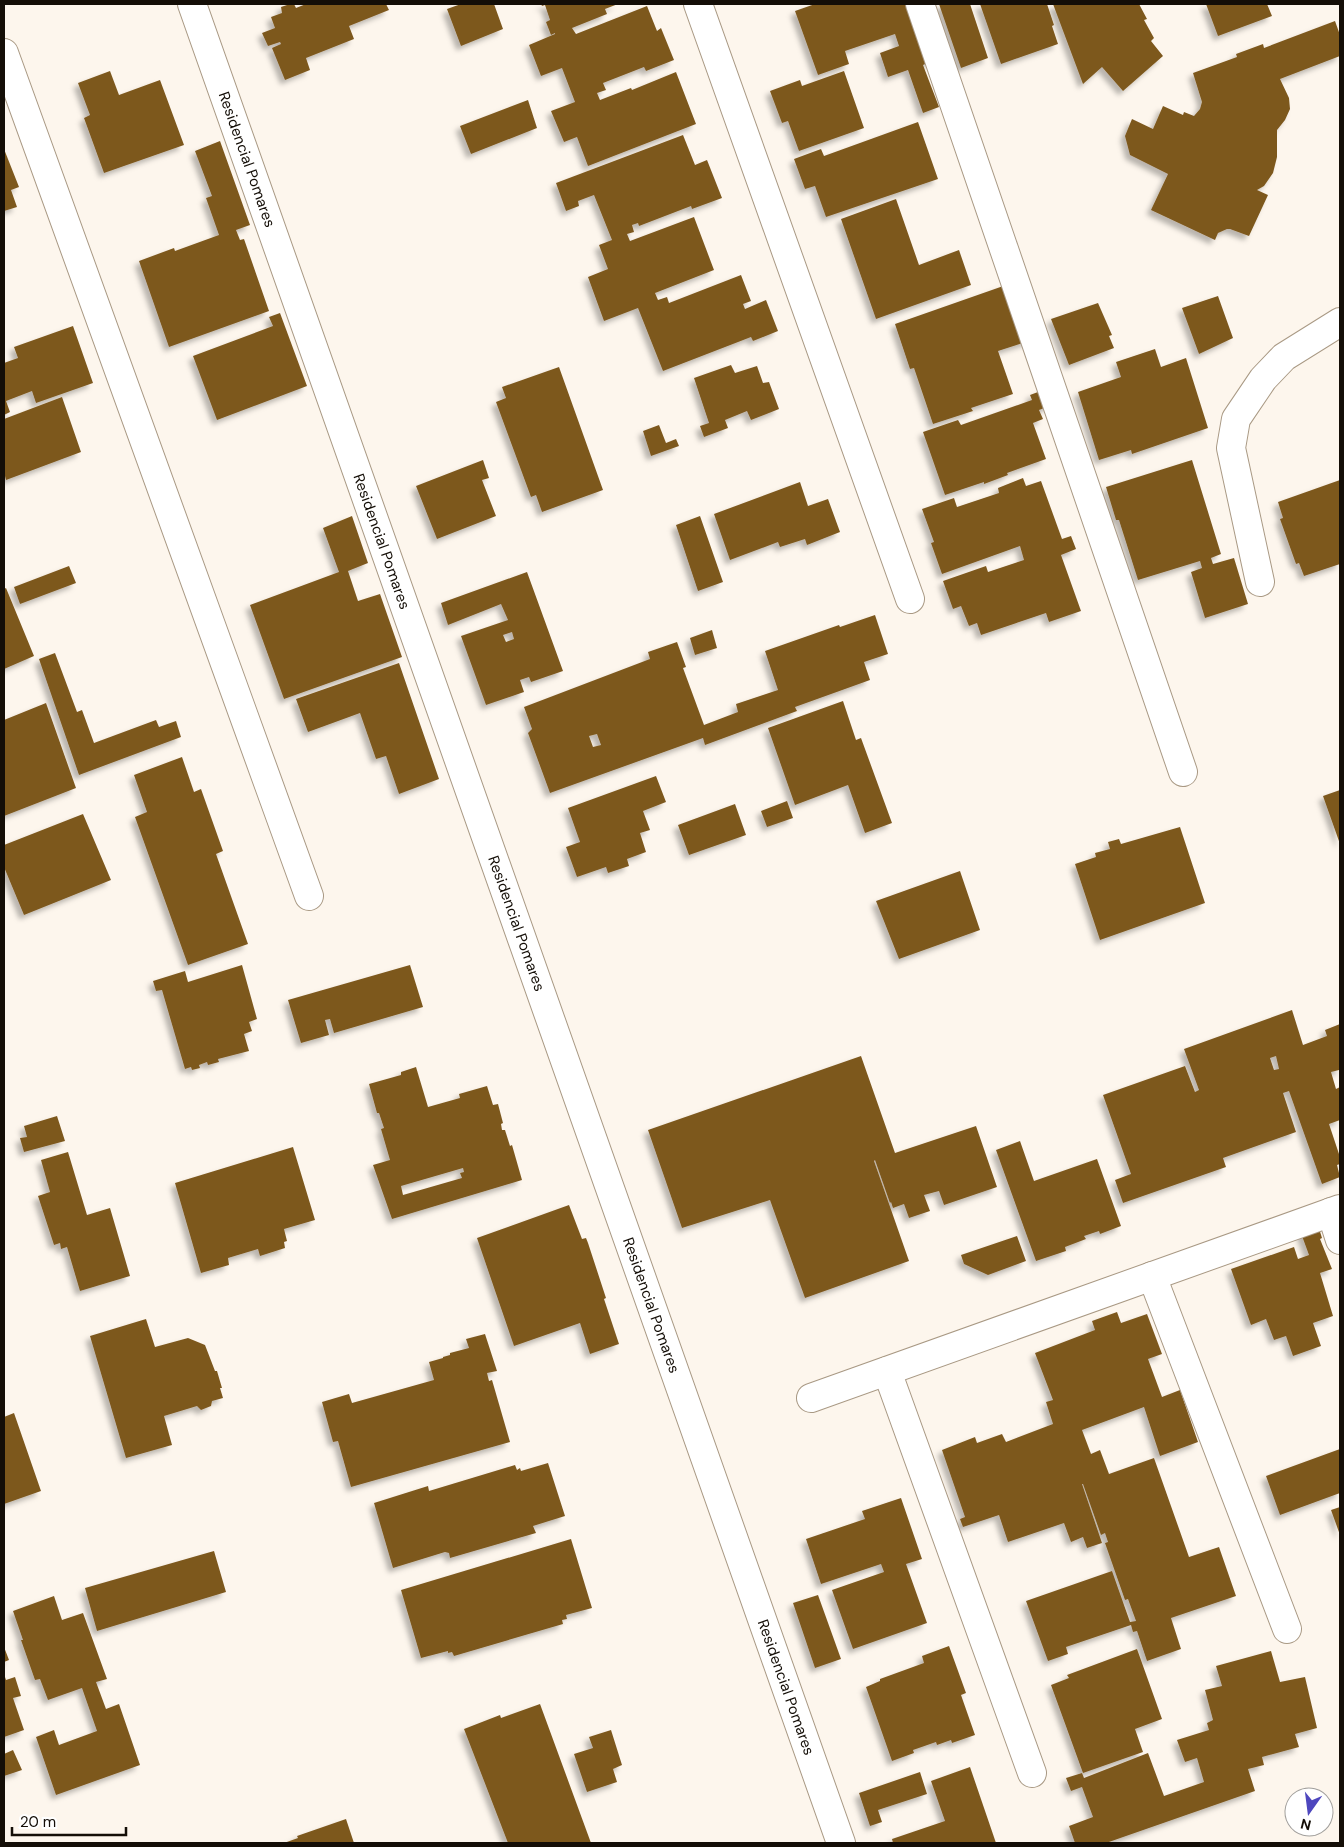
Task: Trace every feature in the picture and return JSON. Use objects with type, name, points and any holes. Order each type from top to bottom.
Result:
[{"type":"street","name":"Residencial Pomares","points":[[192,4],[841,1843]]},
{"type":"street","points":[[698,4],[910,599]]},
{"type":"street","points":[[920,4],[1183,772]]},
{"type":"street","points":[[4,53],[309,896]]},
{"type":"street","points":[[1260,582],[1231,448],[1236,419],[1263,379],[1284,357],[1340,322]]},
{"type":"street","points":[[811,1398],[1336,1211],[1340,1240]]},
{"type":"street","points":[[1152,1276],[1287,1629]]},
{"type":"street","points":[[887,1371],[1032,1773]]},
{"type":"building","points":[[294,4],[296,8],[306,4],[386,4],[389,10],[349,26],[354,39],[306,58],[310,70],[285,80],[272,48],[281,44],[280,42],[268,46],[262,33],[275,28],[271,17],[282,13],[281,7]]},
{"type":"building","points":[[461,4],[494,4],[503,29],[461,46],[447,9]]},
{"type":"building","points":[[541,4],[618,4],[605,9],[607,14],[572,28],[576,34],[647,6],[657,31],[661,28],[674,60],[646,71],[644,67],[603,83],[606,90],[597,93],[600,100],[631,88],[632,90],[676,72],[696,124],[588,166],[577,137],[564,142],[551,111],[575,102],[562,68],[541,76],[529,45],[555,34],[551,35],[546,22],[550,20],[545,5],[542,6]]},
{"type":"building","points":[[815,4],[912,4],[932,61],[923,65],[939,107],[923,113],[908,70],[888,77],[880,53],[899,46],[895,34],[845,51],[849,64],[818,75],[795,11]]},
{"type":"building","points":[[939,4],[970,4],[988,58],[961,68]]},
{"type":"building","points":[[980,4],[1047,4],[1058,44],[1001,64]]},
{"type":"building","points":[[1053,4],[1139,4],[1147,19],[1144,20],[1154,38],[1151,41],[1163,56],[1123,91],[1102,67],[1083,84]]},
{"type":"building","points":[[1206,4],[1267,4],[1272,16],[1218,36]]},
{"type":"building","points":[[1335,21],[1340,35],[1340,56],[1280,79],[1289,98],[1290,109],[1285,120],[1277,130],[1277,157],[1273,173],[1264,186],[1257,190],[1268,195],[1249,236],[1227,229],[1218,233],[1215,240],[1151,210],[1168,174],[1130,155],[1125,136],[1132,119],[1153,129],[1163,106],[1183,115],[1184,112],[1194,116],[1200,109],[1202,102],[1193,73],[1237,57],[1236,54],[1263,44],[1264,48]]},
{"type":"building","points":[[110,71],[119,95],[160,80],[184,145],[104,173],[84,118],[90,115],[78,83]]},
{"type":"building","points":[[844,71],[864,128],[799,151],[788,121],[782,123],[770,91],[800,80],[802,86]]},
{"type":"building","points":[[528,100],[537,128],[471,154],[460,126]]},
{"type":"building","points":[[918,122],[938,179],[826,217],[815,186],[805,189],[794,159],[821,149],[824,156]]},
{"type":"building","points":[[683,135],[695,165],[707,160],[722,198],[692,209],[691,206],[639,226],[638,223],[632,225],[634,232],[627,234],[630,241],[694,217],[714,270],[655,293],[658,300],[667,297],[669,303],[741,275],[751,301],[743,304],[745,309],[766,300],[778,331],[753,341],[751,337],[663,371],[638,308],[604,321],[588,277],[608,269],[599,245],[612,240],[594,195],[578,201],[579,206],[566,211],[556,183]]},
{"type":"building","points":[[220,141],[250,225],[236,230],[240,240],[244,239],[269,311],[169,347],[139,261],[174,248],[175,251],[219,235],[206,198],[212,196],[195,151]]},
{"type":"building","points":[[4,149],[19,187],[11,190],[17,207],[4,211]]},
{"type":"building","points":[[896,199],[919,265],[959,250],[971,285],[876,319],[841,219]]},
{"type":"building","points":[[1009,284],[1029,341],[998,351],[1013,394],[971,408],[973,411],[933,424],[914,368],[910,369],[895,324]]},
{"type":"building","points":[[1218,296],[1233,338],[1199,354],[1182,308]]},
{"type":"building","points":[[1098,303],[1112,335],[1109,336],[1114,348],[1069,365],[1051,319]]},
{"type":"building","points":[[280,313],[307,386],[217,420],[193,356],[273,326],[269,317]]},
{"type":"building","points":[[73,326],[93,383],[36,403],[32,391],[6,401],[10,412],[4,415],[4,363],[18,358],[14,347]]},
{"type":"building","points":[[1155,349],[1161,367],[1186,358],[1208,428],[1132,454],[1131,450],[1099,460],[1078,392],[1121,377],[1116,362]]},
{"type":"building","points":[[731,365],[735,373],[757,366],[763,383],[769,382],[779,409],[751,420],[747,411],[725,420],[728,428],[704,437],[700,426],[709,423],[694,378]]},
{"type":"building","points":[[559,367],[603,490],[542,512],[536,495],[531,497],[496,402],[506,398],[502,387]]},
{"type":"building","points":[[1046,389],[1052,405],[1039,410],[1043,419],[1033,423],[1046,459],[1007,473],[1008,475],[984,484],[984,482],[945,495],[923,432],[958,420],[961,425],[1032,400],[1030,395]]},
{"type":"building","points":[[62,397],[81,452],[6,480],[4,472],[4,419]]},
{"type":"building","points":[[659,425],[666,443],[676,439],[679,446],[651,456],[643,431]]},
{"type":"building","points":[[483,460],[489,478],[482,480],[496,516],[437,539],[416,486]]},
{"type":"building","points":[[1192,460],[1221,554],[1211,558],[1213,564],[1234,558],[1248,604],[1205,618],[1191,572],[1202,568],[1200,561],[1138,580],[1119,520],[1116,520],[1106,487]]},
{"type":"building","points":[[1023,478],[1026,486],[1041,481],[1062,539],[1071,536],[1076,549],[1061,555],[1081,611],[1049,622],[1046,613],[981,635],[977,623],[969,626],[961,606],[953,609],[943,581],[986,566],[988,572],[1024,560],[1020,546],[942,574],[931,543],[934,542],[922,509],[954,498],[957,507],[999,493],[998,488]]},
{"type":"building","points":[[1340,480],[1340,564],[1304,576],[1299,563],[1296,564],[1280,519],[1283,518],[1278,502]]},
{"type":"building","points":[[800,482],[808,506],[828,499],[840,532],[807,545],[805,539],[780,547],[778,542],[730,560],[714,514]]},
{"type":"building","points":[[352,516],[368,563],[348,571],[358,601],[380,594],[402,657],[284,699],[250,605],[339,572],[323,528]]},
{"type":"building","points":[[700,516],[723,582],[698,591],[676,525]]},
{"type":"building","points":[[69,566],[76,583],[20,604],[14,587]]},
{"type":"building","points":[[527,572],[563,671],[531,682],[529,677],[520,680],[524,692],[486,705],[461,636],[508,620],[501,604],[448,625],[441,603]],"holes":[[[512,632],[514,639],[506,642],[503,635]]]},
{"type":"building","points":[[6,588],[34,656],[4,669],[4,589]]},
{"type":"building","points":[[875,615],[888,654],[864,662],[870,680],[795,707],[797,711],[705,745],[703,738],[550,793],[528,733],[532,729],[524,707],[650,659],[648,652],[677,642],[686,667],[683,668],[704,725],[738,712],[736,704],[778,690],[765,651],[839,625],[840,627]],"holes":[[[597,734],[601,745],[593,747],[589,736]]]},
{"type":"building","points":[[712,630],[717,648],[695,655],[690,638]]},
{"type":"building","points":[[55,653],[77,712],[82,710],[94,743],[156,720],[159,727],[176,721],[181,737],[79,775],[39,659]]},
{"type":"building","points":[[399,663],[439,779],[399,794],[386,756],[376,759],[360,713],[308,732],[296,699]]},
{"type":"building","points":[[843,701],[856,740],[861,738],[892,823],[865,833],[848,785],[795,805],[768,728]]},
{"type":"building","points":[[46,703],[76,788],[4,816],[4,720]]},
{"type":"building","points":[[182,757],[194,792],[201,789],[223,851],[216,854],[248,944],[188,965],[135,817],[147,812],[134,775]]},
{"type":"building","points":[[656,776],[666,802],[643,811],[650,830],[640,833],[646,852],[627,859],[629,866],[608,873],[606,867],[577,877],[566,847],[580,842],[568,808]]},
{"type":"building","points":[[1340,790],[1340,844],[1323,796]]},
{"type":"building","points":[[787,801],[793,818],[767,827],[761,811]]},
{"type":"building","points":[[735,804],[746,835],[689,855],[678,825]]},
{"type":"building","points":[[83,814],[111,880],[24,915],[4,867],[4,845]]},
{"type":"building","points":[[1180,827],[1205,903],[1100,940],[1075,864],[1096,857],[1095,853],[1110,849],[1108,842],[1119,839],[1121,844]]},
{"type":"building","points":[[960,871],[980,930],[899,959],[876,901]]},
{"type":"building","points":[[242,965],[257,1019],[249,1022],[252,1031],[244,1034],[249,1051],[218,1059],[219,1062],[208,1065],[207,1062],[199,1065],[200,1068],[192,1070],[191,1067],[185,1069],[162,990],[156,991],[153,981],[185,971],[188,982]]},
{"type":"building","points":[[410,965],[423,1007],[334,1033],[330,1019],[325,1020],[329,1035],[301,1043],[288,1000]]},
{"type":"building","points":[[1292,1010],[1303,1045],[1327,1036],[1325,1030],[1340,1024],[1340,1073],[1339,1070],[1331,1072],[1336,1089],[1340,1087],[1340,1120],[1329,1124],[1340,1157],[1340,1164],[1337,1165],[1340,1177],[1322,1184],[1289,1091],[1283,1093],[1296,1132],[1223,1158],[1226,1167],[1123,1203],[1115,1180],[1131,1174],[1103,1095],[1185,1066],[1195,1092],[1199,1090],[1184,1049]],"holes":[[[1276,1056],[1279,1069],[1274,1070],[1270,1058]]]},
{"type":"building","points":[[861,1056],[895,1153],[976,1126],[997,1187],[944,1205],[939,1191],[924,1195],[930,1211],[909,1218],[904,1204],[893,1208],[890,1203],[875,1160],[909,1261],[805,1298],[770,1200],[682,1228],[648,1130]]},
{"type":"building","points":[[416,1067],[428,1107],[460,1098],[459,1094],[487,1086],[493,1105],[498,1104],[503,1123],[501,1124],[502,1130],[505,1130],[510,1146],[512,1145],[522,1180],[392,1219],[373,1165],[390,1160],[381,1129],[384,1128],[379,1113],[377,1113],[369,1084],[401,1075],[401,1072]],"holes":[[[463,1168],[464,1172],[460,1173],[462,1178],[403,1195],[401,1186]]]},
{"type":"building","points":[[57,1116],[65,1141],[24,1152],[20,1138],[27,1137],[24,1126]]},
{"type":"building","points":[[1020,1141],[1034,1181],[1097,1159],[1121,1226],[1100,1234],[1099,1231],[1084,1236],[1086,1239],[1065,1247],[1066,1251],[1036,1261],[996,1150]]},
{"type":"building","points":[[293,1147],[315,1220],[284,1229],[287,1241],[284,1242],[285,1248],[260,1256],[258,1249],[228,1258],[229,1265],[201,1273],[175,1183]]},
{"type":"building","points":[[68,1152],[87,1215],[110,1208],[130,1276],[80,1291],[67,1247],[61,1249],[60,1243],[54,1245],[38,1196],[50,1192],[41,1160]]},
{"type":"building","points":[[569,1205],[582,1239],[586,1238],[588,1243],[619,1344],[590,1354],[580,1323],[514,1346],[477,1238]]},
{"type":"building","points":[[1316,1219],[1322,1238],[1320,1239],[1332,1269],[1320,1273],[1333,1316],[1313,1323],[1321,1346],[1293,1356],[1286,1336],[1274,1340],[1266,1319],[1251,1325],[1231,1269],[1294,1247],[1298,1259],[1309,1255],[1298,1225]]},
{"type":"building","points":[[1017,1236],[1026,1261],[988,1275],[964,1264],[961,1255]]},
{"type":"building","points":[[1117,1312],[1121,1323],[1147,1314],[1162,1354],[1148,1359],[1162,1397],[1180,1390],[1198,1442],[1160,1456],[1144,1407],[1082,1430],[1091,1454],[1100,1450],[1109,1474],[1154,1458],[1189,1557],[1219,1547],[1236,1596],[1171,1618],[1181,1649],[1147,1661],[1137,1631],[1133,1632],[1131,1625],[1066,1647],[1068,1654],[1048,1661],[1026,1601],[1112,1571],[1130,1622],[1136,1621],[1128,1599],[1125,1600],[1105,1543],[1108,1542],[1105,1533],[1101,1535],[1083,1484],[1102,1543],[1087,1548],[1083,1537],[1071,1542],[1064,1523],[1008,1542],[999,1515],[963,1527],[960,1519],[965,1517],[942,1450],[975,1437],[977,1443],[1002,1434],[1006,1442],[1053,1424],[1046,1402],[1053,1400],[1035,1353],[1095,1330],[1092,1321]]},
{"type":"building","points":[[146,1319],[155,1347],[188,1338],[205,1345],[215,1371],[217,1371],[223,1398],[212,1401],[211,1406],[201,1410],[197,1406],[164,1416],[172,1445],[126,1458],[90,1336]]},
{"type":"building","points":[[485,1334],[497,1371],[487,1373],[489,1381],[492,1380],[510,1442],[351,1487],[338,1441],[333,1442],[322,1402],[349,1394],[352,1403],[434,1380],[429,1362],[450,1355],[450,1353],[469,1348],[466,1339]]},
{"type":"building","points":[[14,1413],[41,1491],[4,1504],[4,1417]]},
{"type":"building","points":[[1340,1449],[1340,1493],[1280,1515],[1266,1476]]},
{"type":"building","points":[[548,1463],[565,1516],[533,1526],[536,1533],[450,1558],[449,1553],[445,1552],[393,1568],[374,1503],[428,1486],[429,1491],[515,1465],[517,1470],[520,1468],[521,1471]]},
{"type":"building","points":[[901,1498],[922,1559],[906,1564],[927,1623],[853,1649],[832,1590],[884,1572],[881,1564],[821,1584],[806,1539],[865,1519],[862,1511]]},
{"type":"building","points":[[1340,1507],[1340,1535],[1331,1510]]},
{"type":"building","points":[[571,1539],[592,1608],[566,1615],[567,1619],[562,1620],[563,1624],[454,1656],[452,1652],[448,1653],[448,1651],[421,1658],[401,1590]]},
{"type":"building","points":[[214,1551],[226,1592],[97,1631],[85,1588]]},
{"type":"building","points":[[818,1595],[841,1659],[815,1668],[793,1603]]},
{"type":"building","points":[[54,1596],[62,1620],[83,1613],[107,1679],[96,1682],[106,1709],[119,1704],[140,1765],[56,1795],[36,1737],[54,1730],[59,1745],[97,1731],[82,1688],[48,1700],[40,1679],[35,1680],[21,1640],[23,1640],[13,1611]]},
{"type":"building","points":[[949,1646],[966,1693],[961,1695],[975,1735],[952,1743],[951,1740],[937,1745],[936,1742],[913,1750],[914,1753],[892,1761],[866,1687],[880,1681],[880,1679],[924,1663],[922,1656]]},
{"type":"building","points":[[4,1647],[9,1660],[4,1662]]},
{"type":"building","points":[[1137,1649],[1162,1719],[1135,1729],[1143,1752],[1083,1773],[1051,1685],[1069,1678],[1067,1675]]},
{"type":"building","points":[[1271,1651],[1280,1682],[1305,1677],[1317,1728],[1295,1734],[1299,1747],[1262,1757],[1264,1765],[1248,1769],[1255,1791],[1106,1843],[1075,1843],[1069,1826],[1093,1817],[1082,1787],[1071,1791],[1066,1778],[1082,1773],[1084,1778],[1148,1753],[1164,1796],[1204,1782],[1197,1758],[1185,1762],[1177,1740],[1209,1730],[1207,1723],[1213,1720],[1205,1690],[1222,1686],[1216,1666]]},
{"type":"building","points":[[4,1674],[6,1680],[15,1677],[21,1696],[13,1698],[24,1730],[4,1737]]},
{"type":"building","points":[[540,1704],[591,1843],[508,1843],[464,1729],[500,1715],[501,1718]]},
{"type":"building","points":[[611,1730],[622,1765],[613,1769],[617,1782],[587,1792],[574,1754],[593,1748],[589,1737]]},
{"type":"building","points":[[13,1750],[22,1770],[4,1776],[4,1754]]},
{"type":"building","points":[[970,1767],[996,1843],[893,1843],[892,1839],[945,1821],[931,1781]]},
{"type":"building","points":[[920,1772],[927,1794],[878,1810],[882,1822],[870,1826],[859,1793]]},
{"type":"building","points":[[346,1819],[354,1843],[284,1843],[298,1838],[297,1836]]}]
